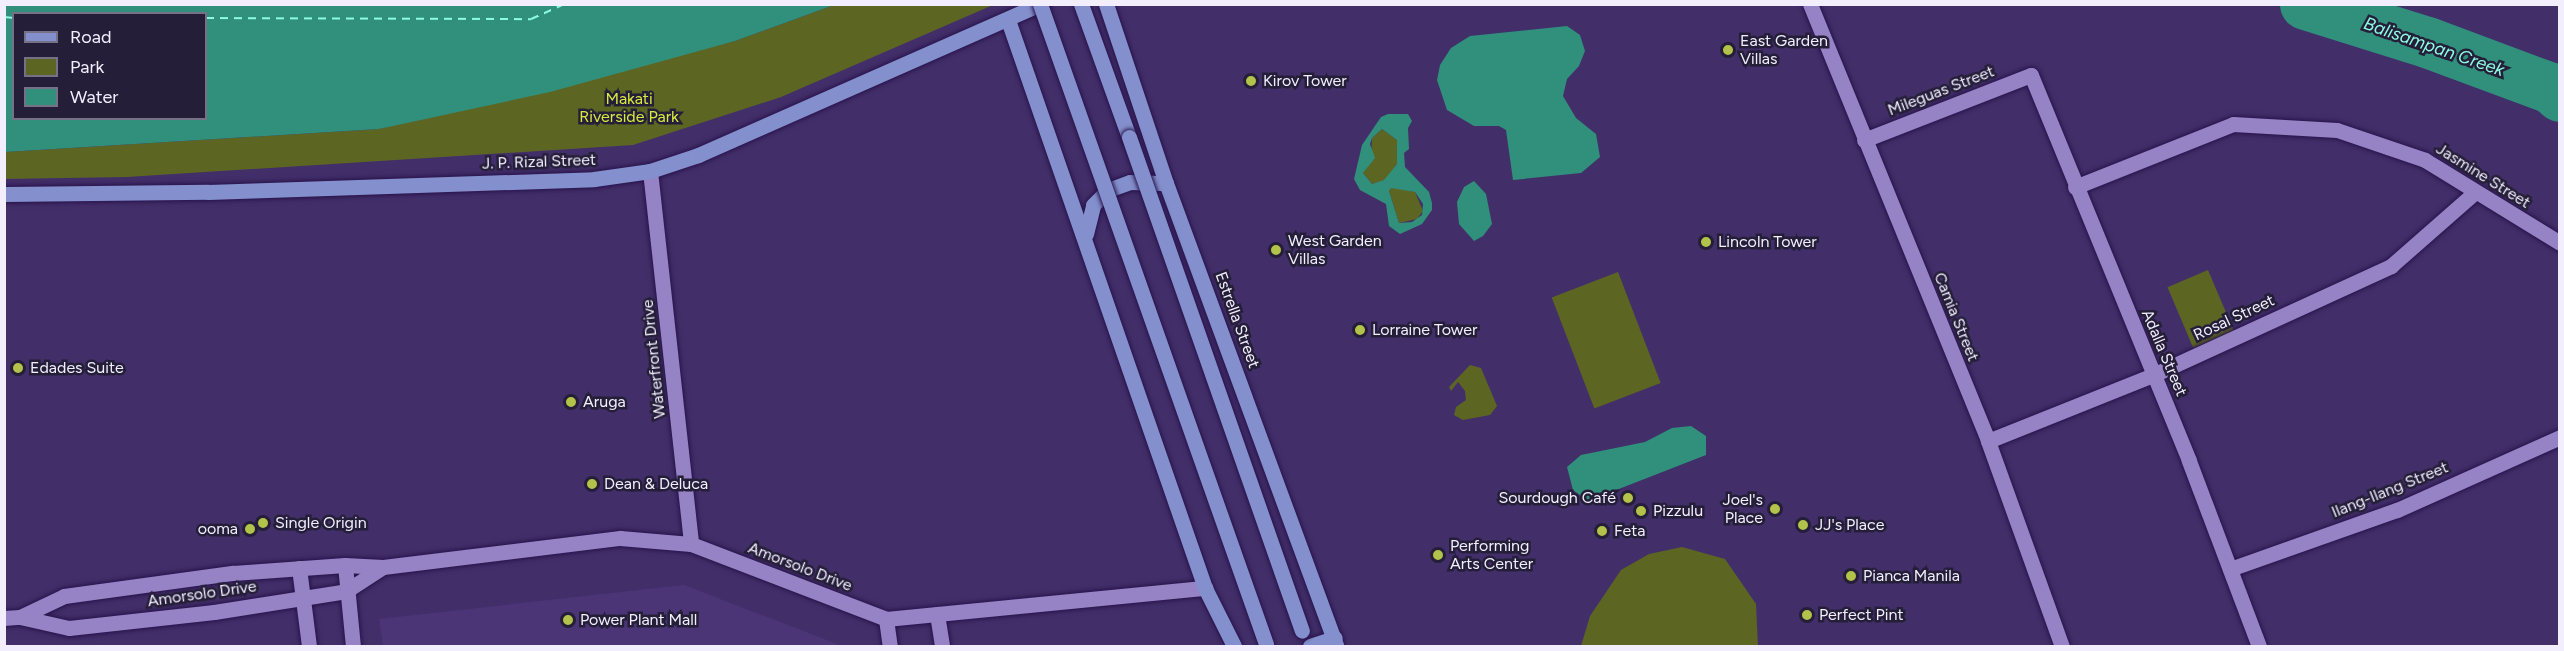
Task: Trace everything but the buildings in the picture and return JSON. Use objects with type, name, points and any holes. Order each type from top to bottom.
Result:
[{"type":"main road","name":"J. P. Rizal Street","points":[[4,194],[208,192],[594,179],[650,171],[698,155],[1041,4]]},
{"type":"main road","points":[[1041,4],[1267,645]]},
{"type":"main road","points":[[1081,4],[1302,631],[1310,646],[1335,642]]},
{"type":"main road","name":"Estrella Street","points":[[1106,4],[1166,183],[1335,642]]},
{"type":"main road","points":[[1008,20],[1086,235],[1205,588],[1234,646]]},
{"type":"main road","points":[[1086,235],[1093,205],[1108,190],[1130,182],[1166,183]]},
{"type":"street","name":"Camia Street","points":[[1810,4],[1988,441],[2062,646]]},
{"type":"street","name":"Mileguas Street","points":[[1864,140],[2031,75]]},
{"type":"street","name":"Adalla Street","points":[[2031,75],[2153,375],[2259,646]]},
{"type":"street","name":"Jasmine Street","points":[[2075,187],[2233,124],[2337,130],[2425,160],[2473,194],[2559,243]]},
{"type":"street","name":"Waterfront Drive","points":[[650,171],[691,544]]},
{"type":"street","name":"Rosal Street","points":[[1988,441],[2153,375],[2391,266],[2473,194]]},
{"type":"street","name":"Ilang-Ilang Street","points":[[2230,569],[2397,510],[2559,437]]},
{"type":"street","name":"Amorsolo Drive","points":[[12,617],[64,596],[299,568],[345,565],[383,567],[620,538],[691,544],[886,620],[1205,588]]},
{"type":"street","points":[[345,565],[353,646]]},
{"type":"street","name":"Amorsolo Drive","points":[[12,617],[69,628],[303,599],[346,591],[383,567]]},
{"type":"street","points":[[299,568],[309,646]]},
{"type":"street","points":[[938,614],[942,646]]},
{"type":"street","points":[[886,620],[890,646]]},
{"type":"shaded area","name":"Power Plant Mall","points":[[684,585],[842,646],[383,646],[379,619]]},
{"type":"green space","name":"Makati Riverside Park","points":[[834,5],[993,5],[781,97],[633,145],[127,177],[5,179],[5,152],[379,129],[735,41]]},
{"type":"green space","points":[[1382,129],[1397,140],[1397,164],[1385,180],[1372,184],[1363,173],[1371,162],[1372,138]]},
{"type":"green space","points":[[1391,187],[1415,192],[1423,211],[1417,219],[1399,223],[1389,191]]},
{"type":"green space","points":[[2208,270],[2234,331],[2193,348],[2167,287]]},
{"type":"green space","points":[[1618,272],[1661,383],[1594,409],[1552,297]]},
{"type":"green space","points":[[1470,365],[1481,368],[1497,406],[1490,415],[1463,420],[1454,415],[1456,407],[1466,400],[1465,391],[1458,382],[1451,391],[1449,387]]},
{"type":"green space","points":[[1682,547],[1725,559],[1756,604],[1758,646],[1581,646],[1590,616],[1621,570],[1649,554]]},
{"type":"water","points":[[5,4],[834,4],[735,41],[550,92],[379,129],[5,152]]},
{"type":"water","points":[[1567,26],[1580,35],[1585,51],[1579,66],[1567,79],[1563,96],[1576,118],[1596,134],[1600,157],[1581,173],[1513,180],[1506,130],[1499,126],[1474,126],[1447,110],[1437,80],[1440,65],[1451,48],[1470,36]]},
{"type":"water","points":[[1388,114],[1408,114],[1412,121],[1408,128],[1409,149],[1404,153],[1405,167],[1429,192],[1432,203],[1432,210],[1422,224],[1400,234],[1389,226],[1386,204],[1360,190],[1354,179],[1362,145],[1381,117]],"holes":[[[1382,129],[1397,140],[1397,164],[1384,180],[1372,184],[1363,173],[1375,158],[1370,144],[1372,138]],[[1391,188],[1415,192],[1423,204],[1422,215],[1412,222],[1399,223],[1389,191]]]},
{"type":"water","points":[[1474,181],[1486,194],[1492,224],[1483,236],[1474,241],[1459,224],[1457,202],[1464,187]]},
{"type":"water","points":[[1691,426],[1706,436],[1706,455],[1588,501],[1573,490],[1567,467],[1581,455],[1645,442],[1672,428]]},
{"type":"waterway","name":"Balisampan Creek","points":[[2305,4],[2427,42],[2551,88],[2560,96]]},
{"type":"ferry route","points":[[207,18],[531,19],[565,4]]},
{"type":"ferry route","points":[[4,17],[12,18]]},
{"type":"place","name":"East Garden Villas","points":[[1728,50]]},
{"type":"place","name":"Kirov Tower","points":[[1251,81]]},
{"type":"place","name":"Lincoln Tower","points":[[1706,242]]},
{"type":"place","name":"West Garden Villas","points":[[1276,250]]},
{"type":"place","name":"Lorraine Tower","points":[[1360,330]]},
{"type":"place","name":"Edades Suite","points":[[18,368]]},
{"type":"place","name":"Aruga","points":[[571,402]]},
{"type":"place","name":"Dean & Deluca","points":[[592,484]]},
{"type":"place","name":"Sourdough Café","points":[[1628,498]]},
{"type":"place","name":"Joel's Place","points":[[1775,509]]},
{"type":"place","name":"Pizzulu","points":[[1641,511]]},
{"type":"place","name":"Single Origin","points":[[263,523]]},
{"type":"place","name":"JJ's Place","points":[[1803,525]]},
{"type":"place","name":"ooma","points":[[250,529]]},
{"type":"place","name":"Feta","points":[[1602,531]]},
{"type":"place","name":"Performing Arts Center","points":[[1438,555]]},
{"type":"place","name":"Pianca Manila","points":[[1851,576]]},
{"type":"place","name":"Perfect Pint","points":[[1807,615]]},
{"type":"place","name":"Power Plant Mall","points":[[568,620]]}]
